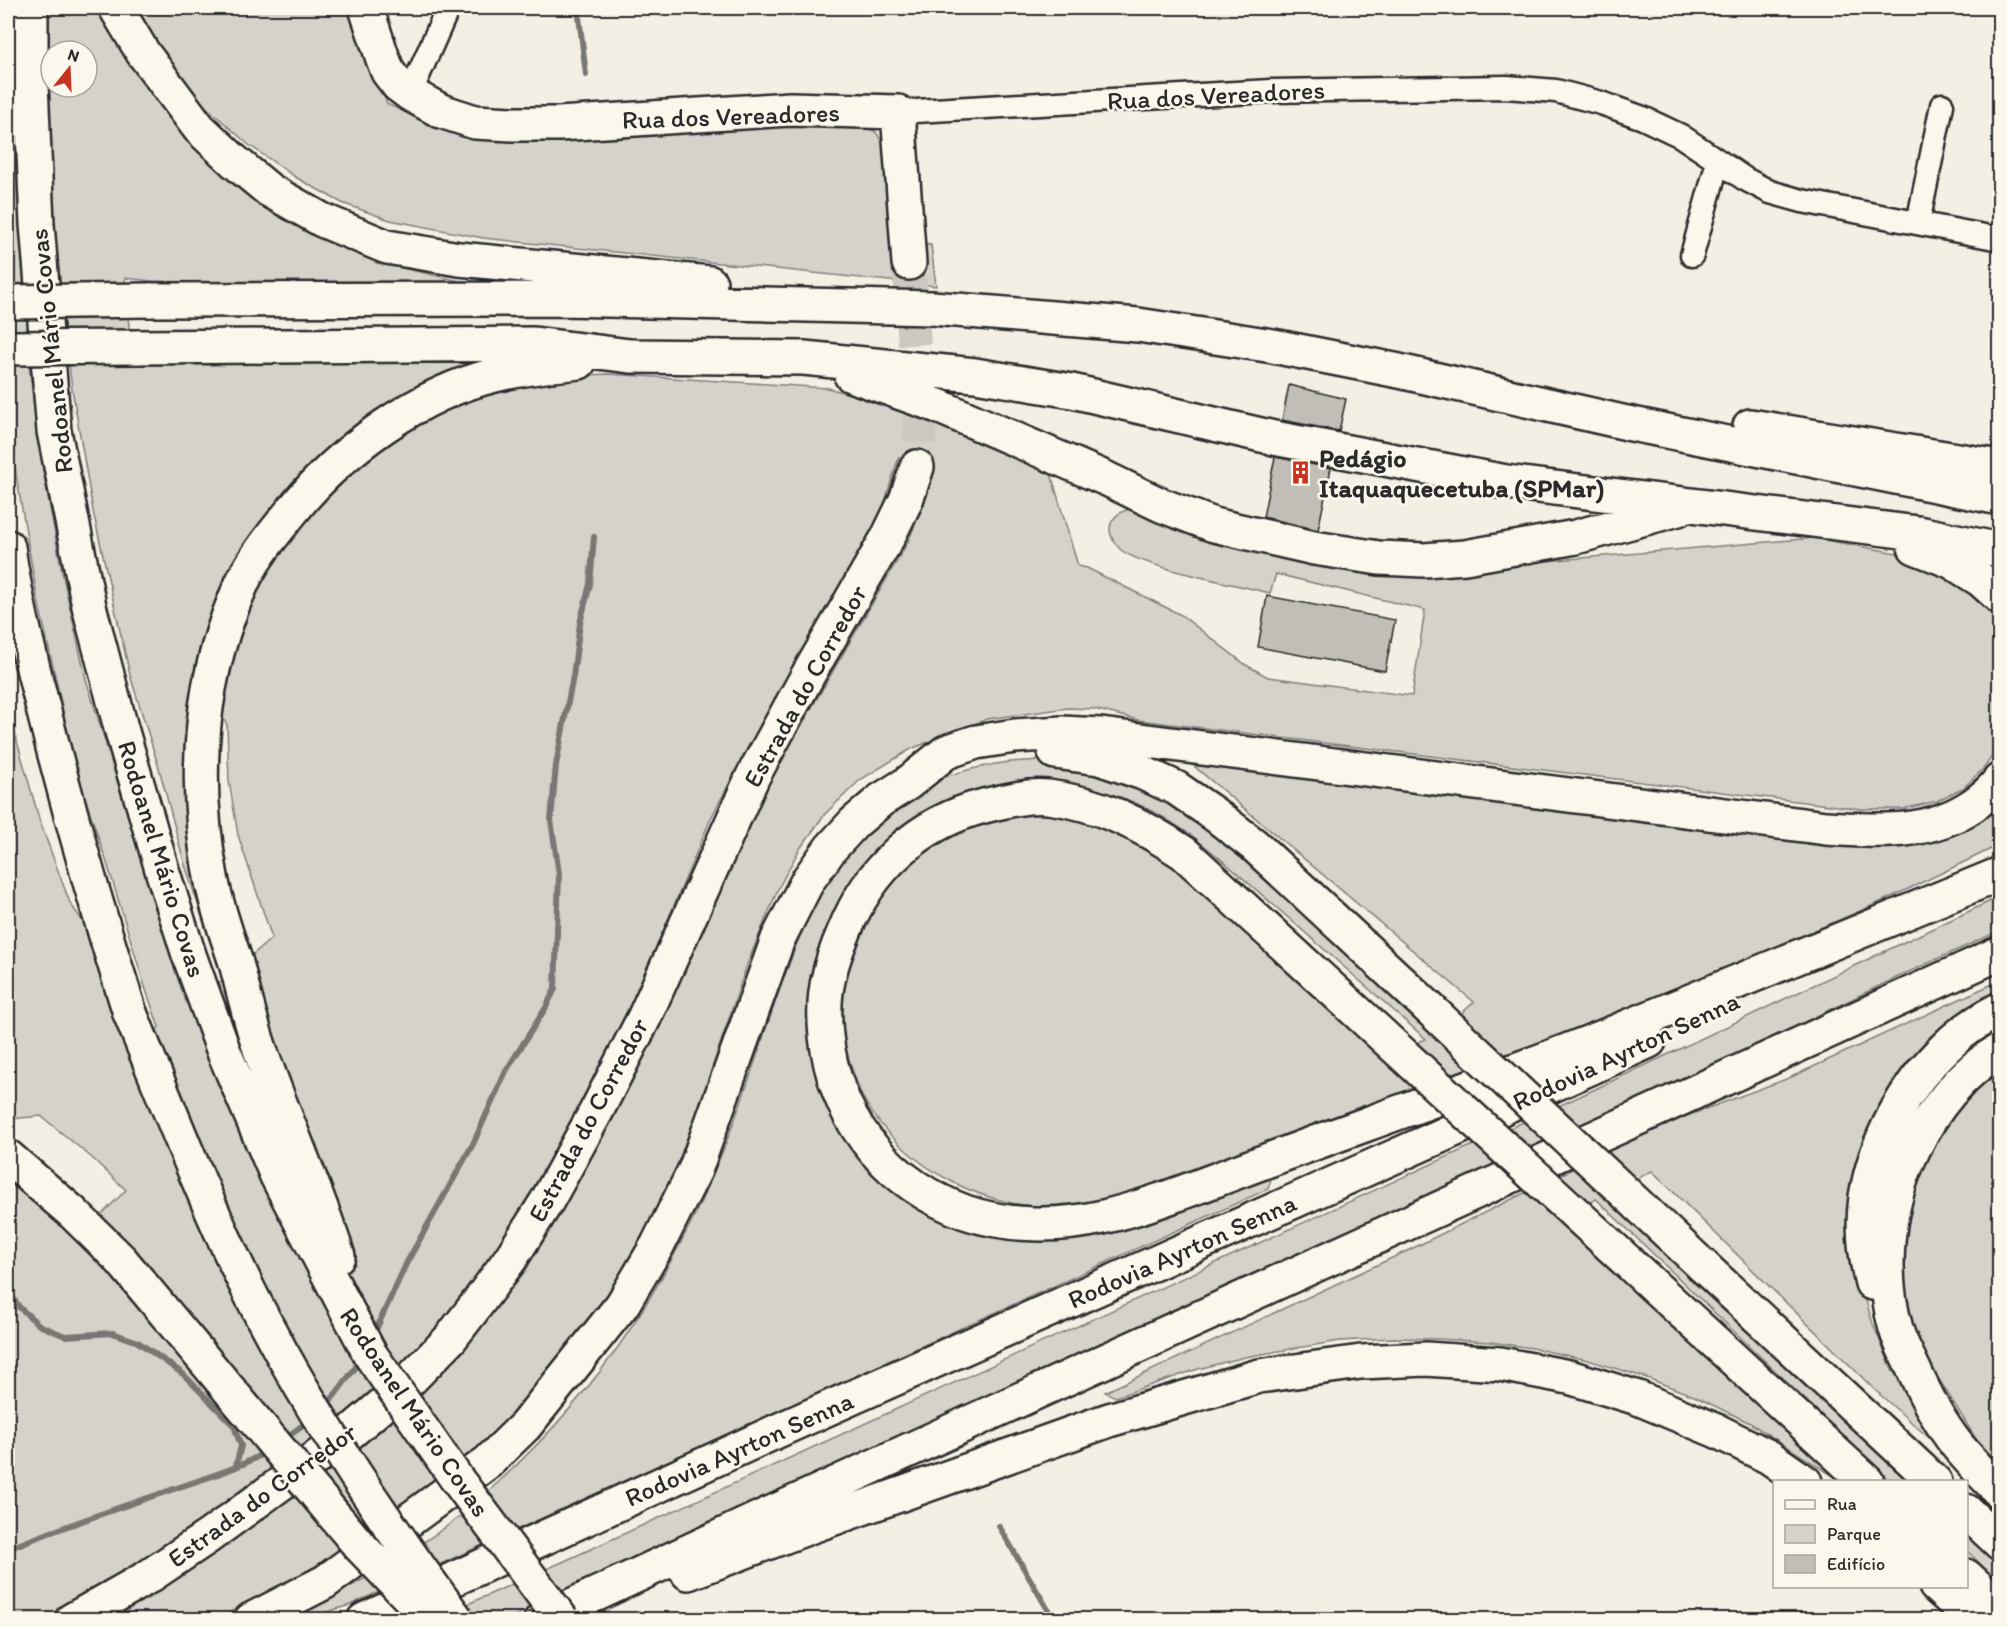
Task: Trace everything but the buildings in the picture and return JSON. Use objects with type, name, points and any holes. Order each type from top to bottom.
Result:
[{"type":"main road","name":"Rodoanel Mário Covas","points":[[32,8],[37,224],[54,431],[92,617],[121,728],[189,955],[224,1052],[277,1176],[370,1354],[456,1478],[562,1620]]},
{"type":"main road","points":[[116,8],[143,53],[168,88],[199,128],[234,161],[269,190],[322,220],[387,247],[471,261],[872,296],[932,308]]},
{"type":"main road","points":[[366,8],[388,72],[410,94]]},
{"type":"main road","name":"Rua dos Vereadores","points":[[410,94],[441,111],[475,122],[512,124],[559,124],[790,109],[898,112]]},
{"type":"main road","points":[[898,112],[909,263]]},
{"type":"main road","points":[[8,302],[565,299],[932,308],[1138,325],[1273,346],[1399,371],[1627,423],[2000,498]]},
{"type":"main road","points":[[8,348],[534,344],[630,356],[804,358],[975,375],[1072,391],[1274,438],[1506,482],[1918,533],[2000,550]]},
{"type":"main road","points":[[370,1354],[335,1248],[264,1062],[212,880],[204,832],[200,771],[204,718],[214,666],[225,628],[244,578],[279,527],[304,497],[339,460],[371,435],[407,412],[447,392],[494,375],[555,364],[630,356]]},
{"type":"main road","points":[[804,358],[938,406],[1107,479],[1161,505],[1214,525],[1314,548],[1379,558],[1424,560],[1465,557],[1576,537],[1694,505]]},
{"type":"main road","points":[[1399,371],[2000,467]]},
{"type":"main road","name":"Estrada do Corredor","points":[[72,1620],[148,1577],[209,1536],[346,1436],[400,1390],[450,1339],[511,1258],[547,1201],[597,1110],[644,1018],[753,776],[888,537],[906,500],[917,467]]},
{"type":"main road","points":[[1785,517],[1903,542],[1951,561],[1981,580],[2000,597]]},
{"type":"main road","points":[[8,547],[36,680],[70,816],[97,909],[130,1013],[191,1163],[249,1290],[320,1418],[393,1532],[457,1620]]},
{"type":"main road","points":[[251,1620],[325,1582],[488,1462],[525,1426],[580,1359],[622,1305],[657,1246],[694,1170],[778,939],[808,880],[831,848],[854,823],[946,752],[976,742],[1015,736],[1062,733],[1101,735],[1826,828],[1884,832],[1925,827],[1961,813],[1993,791],[2000,780]]},
{"type":"main road","points":[[908,783],[968,760],[1018,753],[1060,752],[1099,758],[1143,773],[1176,788],[1254,844],[1933,1480]]},
{"type":"main road","points":[[1865,1480],[1654,1286],[1447,1095],[1370,1023],[1184,853],[1151,831],[1114,814],[1079,802],[1042,796],[1005,801],[967,811],[932,827],[908,843],[866,886],[851,914],[828,978],[825,1031],[830,1064],[838,1092],[864,1138],[884,1162],[908,1183],[936,1200],[968,1213],[1000,1221],[1033,1224],[1102,1218],[1177,1194],[1447,1095],[1617,1032],[2000,874]]},
{"type":"main road","name":"Rodovia Ayrton Senna","points":[[364,1620],[786,1427],[1436,1138],[2000,879]]},
{"type":"main road","points":[[541,1620],[2000,953]]},
{"type":"main road","points":[[1781,1052],[1907,1014],[2000,975]]},
{"type":"main road","points":[[1910,1362],[1882,1321],[1868,1268],[1865,1233],[1866,1198],[1876,1155],[1896,1113],[1923,1071],[1948,1045],[1983,1018],[2000,1009]]},
{"type":"main road","points":[[2000,1050],[1968,1074],[1941,1102],[1921,1134],[1903,1169],[1892,1207],[1888,1251],[1889,1294],[1896,1330],[1928,1402],[1956,1444],[2000,1492]]},
{"type":"main road","points":[[8,1157],[72,1212],[129,1269],[358,1544],[431,1620]]},
{"type":"main road","points":[[569,1620],[808,1527],[1108,1420],[1259,1376],[1361,1362],[1425,1359],[1500,1364],[1569,1377],[1638,1398],[1717,1431],[1769,1457],[1802,1480]]},
{"type":"main road","points":[[1968,1513],[2000,1543]]},
{"type":"main road","points":[[1968,1578],[2000,1607]]},
{"type":"main road","points":[[1937,1588],[1974,1620]]},
{"type":"street","points":[[410,94],[448,8]]},
{"type":"street","name":"Rua dos Vereadores","points":[[898,112],[1270,91],[1506,87],[1556,91],[1601,103],[1643,118],[1681,136],[1745,179],[1770,192],[1802,201],[2000,239]]},
{"type":"street","points":[[1918,223],[1942,105]]},
{"type":"street","points":[[1692,255],[1718,161]]},
{"type":"green space","points":[[8,8],[19,8],[29,365],[42,465],[62,572],[86,679],[152,895],[190,1008],[223,980],[184,862],[159,768],[130,675],[93,511],[72,389],[47,165],[44,99],[99,99],[99,39],[42,39],[43,8],[106,8],[132,57],[203,152],[261,198],[364,257],[460,281],[558,292],[463,293],[152,281],[125,278],[132,362],[498,363],[520,366],[404,400],[366,423],[301,480],[268,519],[243,559],[220,607],[202,659],[194,713],[189,774],[204,877],[228,976],[272,938],[238,835],[229,781],[227,725],[222,716],[225,677],[240,626],[258,584],[282,544],[310,507],[370,451],[404,427],[471,394],[510,383],[546,377],[608,374],[828,388],[956,425],[1004,443],[1049,467],[1078,566],[1087,568],[1181,615],[1246,665],[1268,677],[1412,696],[1425,610],[1276,574],[1270,593],[1168,569],[1131,556],[1120,549],[1111,534],[1112,521],[1120,513],[1131,508],[1208,538],[1380,575],[1397,576],[1814,538],[1908,555],[1937,566],[1959,579],[1985,600],[2000,621],[1999,746],[1984,768],[1963,788],[1937,801],[1903,809],[1861,809],[1138,720],[1094,709],[1068,708],[987,719],[911,749],[860,780],[825,814],[799,850],[778,889],[748,962],[692,1127],[673,1175],[645,1233],[616,1284],[544,1386],[501,1432],[444,1483],[405,1512],[334,1556],[255,1600],[215,1620],[103,1619],[182,1572],[260,1520],[391,1420],[473,1337],[526,1270],[585,1166],[668,1001],[732,855],[765,788],[908,542],[928,494],[932,468],[899,457],[882,517],[749,746],[711,818],[628,1014],[579,1114],[547,1174],[506,1242],[468,1297],[390,1379],[334,1429],[239,1497],[82,1599],[40,1620],[8,1619],[8,1164],[88,1228],[126,1190],[91,1157],[41,1116],[8,1118],[8,703],[40,822],[70,903],[86,926],[138,1055],[159,1027],[78,777],[37,596],[8,428]]},
{"type":"green space","points":[[134,8],[350,8],[387,104],[426,122],[474,130],[856,122],[876,132],[887,150],[896,243],[931,245],[936,286],[483,238],[390,220],[342,203],[297,178],[249,145],[204,105],[168,65]]},
{"type":"green space","points":[[1176,751],[1768,828],[1869,838],[1913,837],[1949,828],[1980,812],[1999,798],[1999,845],[1884,900],[1801,936],[1467,1071],[1135,1193],[1089,1204],[1043,1207],[1011,1203],[952,1182],[925,1165],[900,1145],[879,1122],[862,1096],[845,1043],[841,1020],[844,974],[857,929],[868,908],[890,876],[910,856],[958,828],[1007,810],[1041,808],[1083,813],[1143,834],[1159,844],[1223,903],[1380,1057],[1426,1039],[1222,860],[1164,817],[1120,797],[1097,790],[1050,784],[1002,787],[957,800],[898,835],[857,882],[837,923],[826,967],[824,1012],[830,1056],[846,1099],[871,1138],[904,1172],[936,1195],[970,1211],[1018,1222],[1068,1227],[1155,1208],[1337,1147],[1271,1179],[1268,1189],[350,1605],[304,1619],[291,1620],[400,1558],[468,1511],[538,1443],[571,1408],[601,1370],[629,1331],[654,1290],[700,1204],[734,1122],[801,932],[823,887],[836,865],[852,845],[880,814],[903,796],[948,776],[980,767],[1011,762],[1044,760],[1075,763],[1105,769],[1133,779],[1161,791],[1213,824],[1239,844],[1445,1028],[1474,1002]]},
{"type":"green space","points":[[1999,897],[1999,931],[1902,975],[1607,1117],[508,1619],[432,1620],[1589,1092]]},
{"type":"green space","points":[[1999,981],[1999,995],[1917,1067],[1862,1288],[1873,1324],[1892,1370],[1952,1444],[1960,1461],[1937,1445],[1876,1391],[1652,1171],[1618,1188],[1927,1480],[1889,1480],[1596,1199],[1566,1219],[1858,1480],[1839,1480],[1750,1423],[1694,1396],[1647,1378],[1588,1360],[1490,1342],[1392,1338],[1340,1341],[1245,1357],[1198,1369],[1116,1397],[1105,1392],[1409,1250],[1623,1144],[1687,1116],[1789,1078]]},
{"type":"green space","points":[[1999,1064],[1999,1463],[1976,1439],[1924,1355],[1905,1314],[1898,1274],[1905,1196],[1941,1119]]},
{"type":"green space","points":[[1968,1519],[1999,1547],[1999,1582],[1968,1552]]},
{"type":"waterway","points":[[578,8],[586,75]]},
{"type":"waterway","points":[[373,1336],[407,1262],[473,1144],[506,1071],[555,989],[559,874],[551,820],[556,765],[573,676],[580,623],[590,584],[594,537]]},
{"type":"waterway","points":[[8,1290],[19,1307],[39,1325],[65,1336],[113,1333],[138,1342],[183,1374],[234,1426],[241,1446],[236,1465]]},
{"type":"waterway","points":[[325,1408],[362,1359]]},
{"type":"waterway","points":[[284,1439],[310,1420]]},
{"type":"waterway","points":[[8,1549],[89,1518],[221,1473],[268,1450]]},
{"type":"waterway","points":[[999,1526],[1054,1620]]},
{"type":"tunnel","points":[[909,263],[920,427],[917,467]]},
{"type":"place","name":"Pedágio Itaquaquecetuba (SPMar)","points":[[1301,473]]}]
